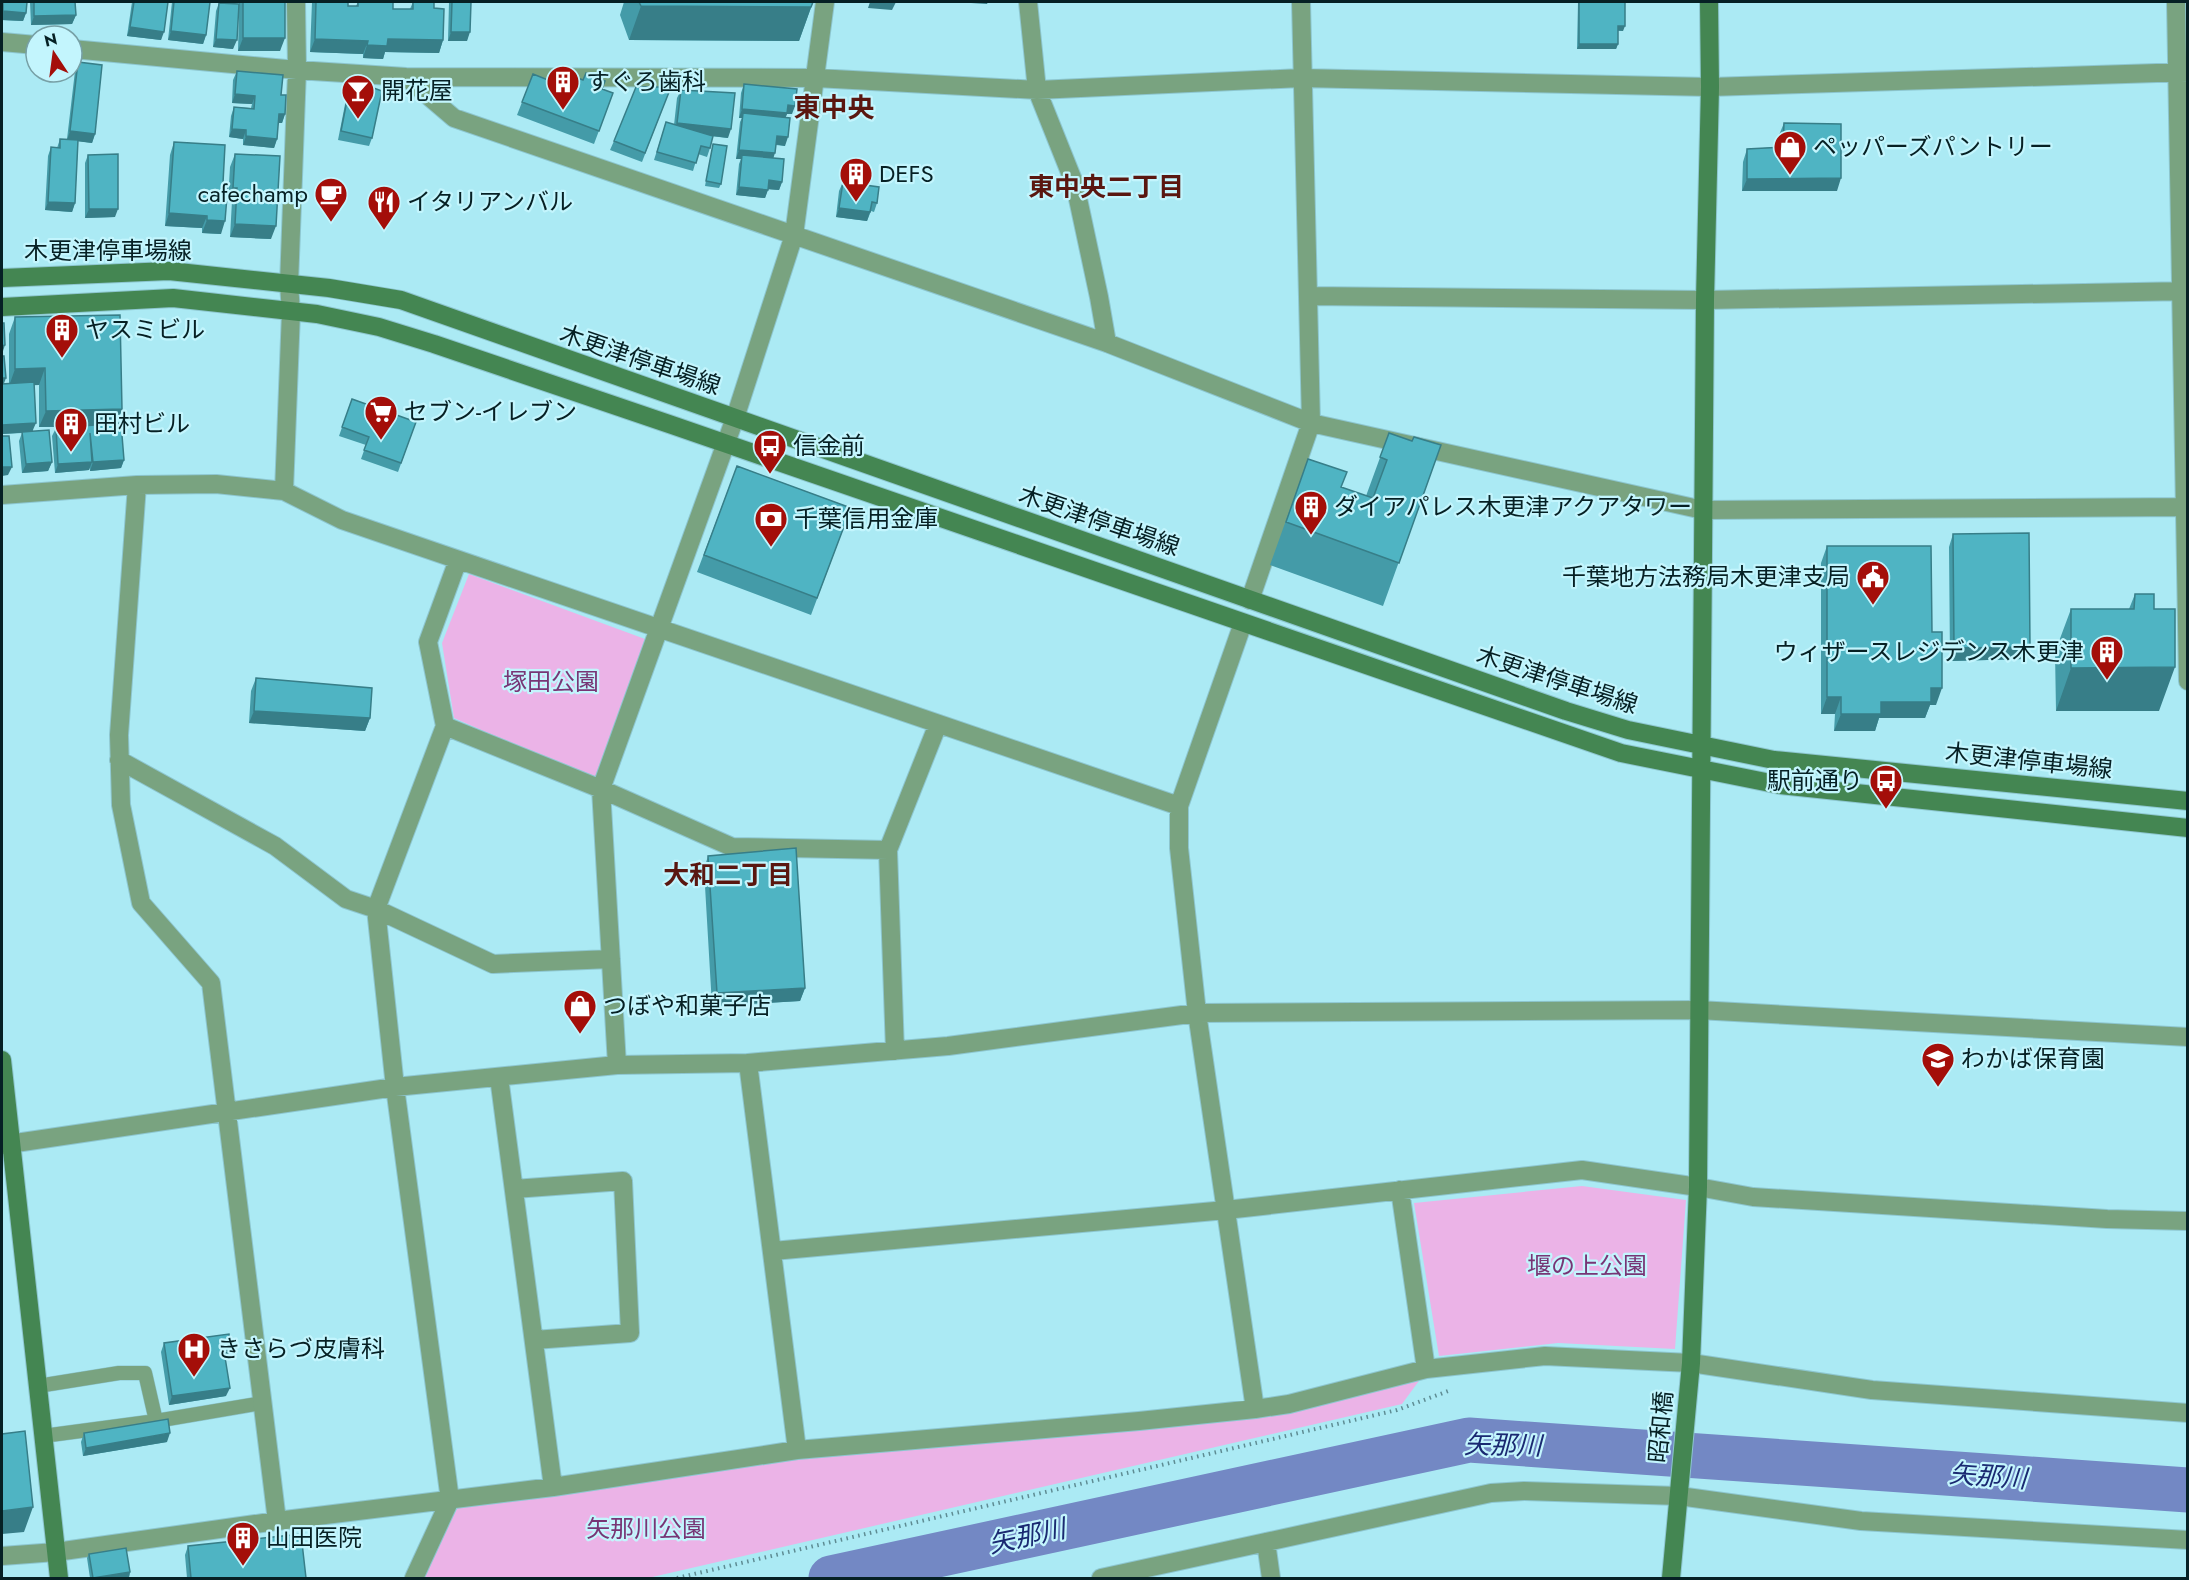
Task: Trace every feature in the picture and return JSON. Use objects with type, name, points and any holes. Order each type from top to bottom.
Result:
[{"type":"main road","name":"昭和橋","points":[[1671,1578],[1691,1363],[1698,1186],[1709,2]]},
{"type":"main road","name":"木更津停車場線","points":[[2,278],[169,271],[289,284],[401,300],[1566,711],[1628,730],[1774,760],[2187,801]]},
{"type":"main road","name":"木更津停車場線","points":[[2,308],[173,298],[317,314],[401,334],[726,443],[1621,753],[1780,785],[2187,828]]},
{"type":"main road","points":[[2,1060],[6,1144],[38,1386],[59,1578]]},
{"type":"street","points":[[284,490],[297,70],[296,2]]},
{"type":"street","points":[[617,1065],[601,789],[735,418],[794,235],[825,2]]},
{"type":"street","points":[[1028,2],[1037,90],[1075,185],[1107,343]]},
{"type":"street","points":[[1250,600],[1311,423],[1301,78],[1301,2]]},
{"type":"street","points":[[2176,2],[2182,72],[2187,681]]},
{"type":"street","points":[[2,42],[24,44]]},
{"type":"street","points":[[84,50],[297,70],[406,77],[816,78],[1037,90],[1301,78],[1710,87],[2182,72]]},
{"type":"street","points":[[406,77],[454,118],[1107,343],[1311,423],[1703,510],[2186,507]]},
{"type":"street","points":[[1308,296],[1705,300],[2184,290]]},
{"type":"street","points":[[2,495],[137,485],[216,484],[284,490],[342,520],[1179,806]]},
{"type":"street","points":[[137,485],[119,735],[121,805],[141,903],[211,983],[277,1521]]},
{"type":"street","points":[[414,1578],[450,1500],[395,1087],[376,909],[445,726],[428,642],[458,560]]},
{"type":"street","points":[[1243,622],[1179,806],[1179,848],[1197,1013],[1255,1409]]},
{"type":"street","points":[[895,1051],[888,850],[938,724]]},
{"type":"street","points":[[445,726],[601,789],[732,847],[888,850]]},
{"type":"street","points":[[120,760],[275,846],[346,899],[376,909],[493,964],[611,959]]},
{"type":"street","points":[[6,1144],[395,1087],[617,1065],[748,1063],[895,1051],[1197,1013],[1698,1010],[2187,1037]]},
{"type":"street","points":[[748,1063],[797,1450]]},
{"type":"street","points":[[499,1077],[553,1486]]},
{"type":"street","points":[[773,1251],[1226,1210],[1582,1170],[1698,1186],[1753,1197],[2107,1219],[2187,1221]]},
{"type":"street","points":[[514,1189],[623,1181],[630,1333],[534,1340]]},
{"type":"street","points":[[1400,1190],[1426,1369]]},
{"type":"street","points":[[2,1556],[56,1552],[277,1521],[450,1500],[797,1450],[1255,1409],[1289,1404],[1426,1369],[1545,1356],[1691,1363],[1872,1390],[2187,1413]]},
{"type":"street","points":[[1101,1578],[1491,1493],[1524,1491],[1679,1496],[1861,1521],[2187,1540]]},
{"type":"street","points":[[1266,1542],[1271,1578]]},
{"type":"lane","points":[[38,1386],[119,1373],[145,1373],[156,1421]]},
{"type":"lane","points":[[43,1436],[156,1421],[262,1403]]},
{"type":"path","points":[[677,1578],[1397,1410],[1460,1387]]},
{"type":"green space","name":"塚田公園","points":[[469,574],[645,639],[597,781],[454,718],[442,643]]},
{"type":"green space","name":"堰の上公園","points":[[1582,1186],[1686,1200],[1675,1349],[1558,1343],[1439,1356],[1414,1203]]},
{"type":"green space","name":"矢那川公園","points":[[1424,1374],[1402,1404],[648,1578],[421,1578],[458,1507],[800,1459],[1257,1416]]},
{"type":"building","points":[[3,2],[27,2],[26,13],[3,11]]},
{"type":"building","points":[[34,2],[75,2],[76,15],[34,16]]},
{"type":"building","points":[[134,2],[168,2],[164,32],[130,27]]},
{"type":"building","points":[[174,2],[210,2],[206,35],[171,31]]},
{"type":"building","points":[[243,2],[285,2],[285,38],[243,38]]},
{"type":"building","points":[[316,2],[348,2],[348,6],[358,6],[358,2],[393,2],[393,9],[413,9],[413,2],[434,2],[434,8],[444,9],[443,40],[388,39],[387,46],[367,45],[368,41],[315,39]]},
{"type":"building","points":[[452,2],[471,2],[470,32],[451,32]]},
{"type":"building","points":[[639,2],[813,2],[811,7],[641,6]]},
{"type":"building","points":[[1579,2],[1625,2],[1625,26],[1618,26],[1618,44],[1579,44]]},
{"type":"building","points":[[219,3],[239,4],[237,40],[216,39]]},
{"type":"building","points":[[84,63],[102,65],[95,134],[70,131],[75,84],[84,84]]},
{"type":"building","points":[[237,71],[283,75],[281,95],[286,95],[285,114],[279,114],[277,139],[246,136],[246,130],[232,129],[234,107],[254,109],[255,96],[235,94]]},
{"type":"building","name":"すぐろ歯科","points":[[562,72],[583,80],[586,73],[605,81],[602,89],[613,93],[599,131],[522,102],[533,74],[558,84]]},
{"type":"building","name":"開花屋","points":[[351,80],[382,91],[372,138],[341,131]]},
{"type":"building","points":[[744,84],[797,89],[795,106],[788,105],[787,113],[742,109]]},
{"type":"building","points":[[636,87],[671,87],[645,153],[614,141]]},
{"type":"building","points":[[681,90],[735,93],[731,129],[677,123]]},
{"type":"building","points":[[743,113],[790,118],[788,137],[777,136],[775,153],[739,150]]},
{"type":"building","points":[[666,122],[713,136],[710,148],[701,146],[696,163],[657,152]]},
{"type":"building","name":"ペッパーズパントリー","points":[[1784,123],[1841,124],[1841,178],[1747,179],[1747,149],[1783,147]]},
{"type":"building","points":[[60,139],[78,140],[75,203],[48,202],[51,147],[60,148]]},
{"type":"building","points":[[174,142],[225,145],[223,183],[228,184],[225,221],[207,220],[207,216],[169,213]]},
{"type":"building","points":[[713,144],[727,146],[721,184],[706,181]]},
{"type":"building","points":[[118,154],[118,209],[89,209],[88,155]]},
{"type":"building","points":[[235,154],[280,156],[276,226],[235,224],[237,188],[233,188]]},
{"type":"building","points":[[742,155],[784,159],[782,182],[769,180],[768,190],[739,187]]},
{"type":"building","name":"DEFS","points":[[843,182],[879,187],[877,203],[872,202],[870,212],[839,208]]},
{"type":"building","name":"ヤスミビル","points":[[120,315],[122,409],[46,411],[45,368],[15,369],[15,317]]},
{"type":"building","points":[[2,323],[4,323],[5,345],[2,346]]},
{"type":"building","points":[[2,356],[4,356],[6,378],[2,378]]},
{"type":"building","points":[[34,382],[36,423],[2,425],[2,384]]},
{"type":"building","name":"セブン-イレブン","points":[[352,399],[416,422],[401,463],[364,450],[369,437],[342,427]]},
{"type":"building","points":[[121,423],[124,460],[93,462],[90,433],[92,462],[58,464],[56,428]]},
{"type":"building","points":[[49,430],[52,462],[26,464],[22,432]]},
{"type":"building","points":[[1389,433],[1412,441],[1414,437],[1441,445],[1399,563],[1286,522],[1308,459],[1347,472],[1341,487],[1373,498],[1387,460],[1380,457]]},
{"type":"building","points":[[2,436],[9,436],[12,467],[2,467]]},
{"type":"building","name":"千葉信用金庫","points":[[737,466],[851,508],[817,598],[704,555]]},
{"type":"building","points":[[2029,533],[2030,647],[1954,648],[1953,534]]},
{"type":"building","name":"千葉地方法務局木更津支局","points":[[1827,546],[1931,546],[1932,632],[1942,632],[1942,688],[1931,688],[1931,702],[1881,702],[1881,714],[1841,714],[1841,697],[1827,697]]},
{"type":"building","points":[[2135,594],[2154,594],[2154,609],[2175,609],[2175,667],[2071,668],[2071,609],[2134,609]]},
{"type":"building","points":[[256,678],[372,688],[370,718],[254,711]]},
{"type":"building","points":[[796,848],[805,988],[717,993],[708,856]]},
{"type":"building","name":"きさらづ皮膚科","points":[[229,1334],[231,1350],[224,1351],[230,1388],[172,1396],[164,1343]]},
{"type":"building","points":[[168,1419],[170,1433],[86,1448],[84,1433]]},
{"type":"building","points":[[25,1431],[33,1507],[2,1511],[2,1434]]},
{"type":"building","name":"山田医院","points":[[301,1534],[306,1578],[191,1578],[188,1546]]},
{"type":"building","points":[[126,1548],[130,1572],[93,1578],[89,1554]]},
{"type":"waterway","name":"矢那川","points":[[831,1578],[1469,1440],[2188,1490]]},
{"type":"place","name":"すぐろ歯科","points":[[563,111]]},
{"type":"place","name":"開花屋","points":[[358,120]]},
{"type":"place","name":"ペッパーズパントリー","points":[[1790,176]]},
{"type":"place","name":"DEFS","points":[[856,203]]},
{"type":"place","name":"cafechamp","points":[[331,223]]},
{"type":"place","name":"イタリアンバル","points":[[384,231]]},
{"type":"place","name":"ヤスミビル","points":[[62,359]]},
{"type":"place","name":"セブン-イレブン","points":[[381,441]]},
{"type":"place","name":"田村ビル","points":[[71,453]]},
{"type":"place","name":"信金前","points":[[770,475]]},
{"type":"place","name":"ダイアパレス木更津アクアタワー","points":[[1311,536]]},
{"type":"place","name":"千葉信用金庫","points":[[771,548]]},
{"type":"place","name":"千葉地方法務局木更津支局","points":[[1873,606]]},
{"type":"place","name":"ウィザースレジデンス木更津","points":[[2107,681]]},
{"type":"place","name":"駅前通り","points":[[1886,810]]},
{"type":"place","name":"つぼや和菓子店","points":[[580,1035]]},
{"type":"place","name":"わかば保育園","points":[[1938,1088]]},
{"type":"place","name":"きさらづ皮膚科","points":[[194,1378]]},
{"type":"place","name":"山田医院","points":[[243,1567]]},
{"type":"district","name":"東中央","points":[[834,108]]},
{"type":"district","name":"東中央二丁目","points":[[1106,187]]},
{"type":"district","name":"大和二丁目","points":[[728,875]]}]
